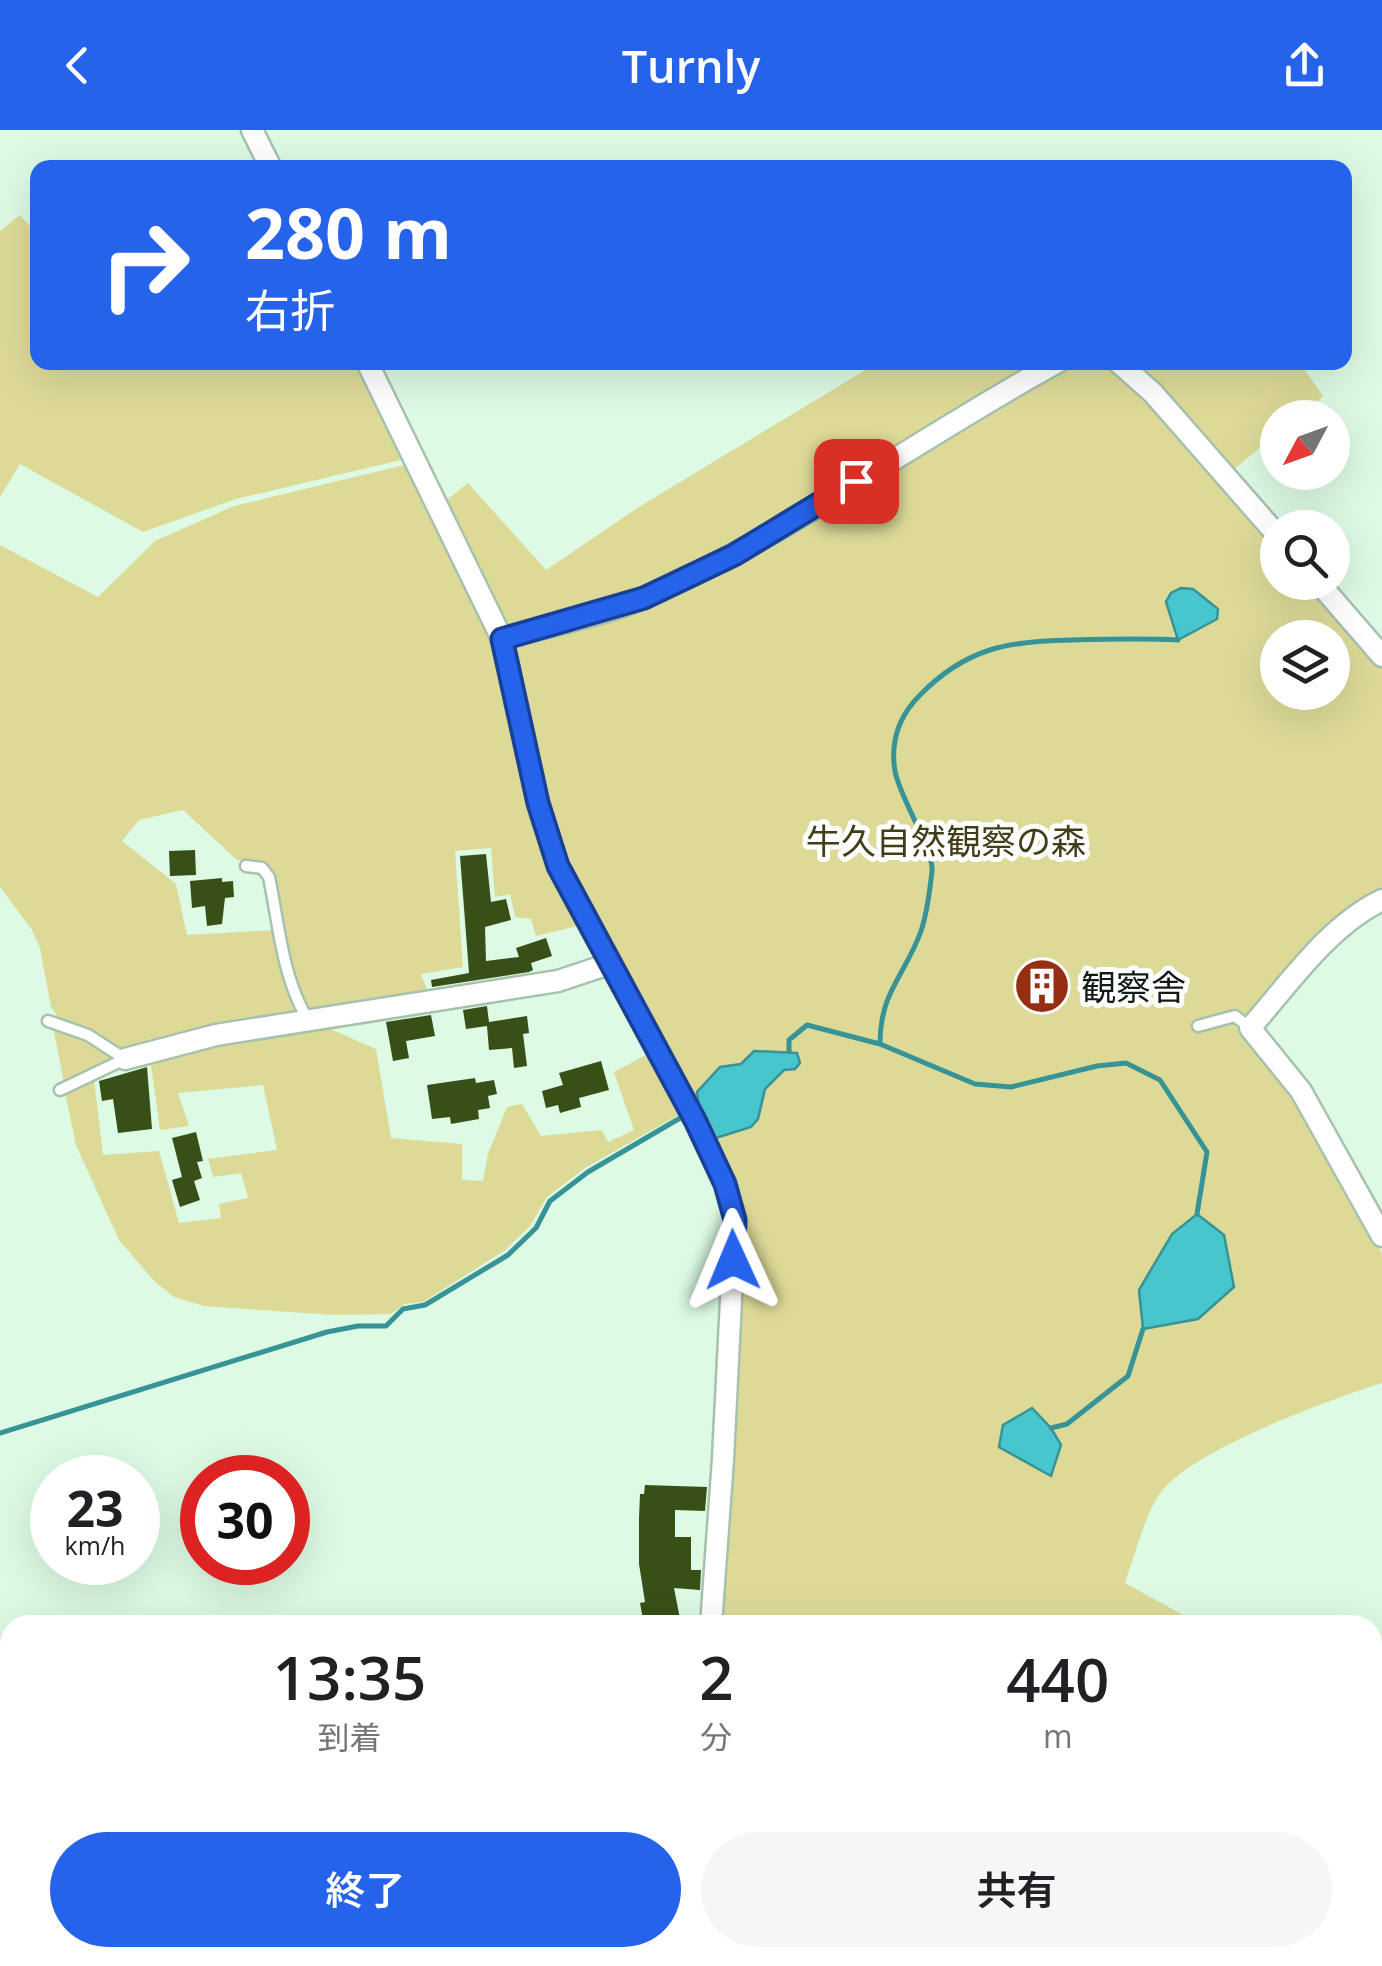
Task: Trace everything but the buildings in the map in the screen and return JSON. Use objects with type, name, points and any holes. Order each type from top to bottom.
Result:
[{"type":"street","points":[[252,130],[266,160]]},
{"type":"street","points":[[371,370],[502,639],[538,803],[558,866],[695,1120],[725,1184],[735,1220],[724,1459],[712,1615]]},
{"type":"street","points":[[502,639],[644,598],[734,555],[1045,370]]},
{"type":"street","points":[[1127,370],[1152,393],[1260,516]]},
{"type":"street","points":[[1334,600],[1382,656]]},
{"type":"street","points":[[1382,900],[1362,910],[1336,932],[1250,1028],[1301,1091],[1382,1236]]},
{"type":"street","points":[[125,1060],[216,1035],[496,993],[609,964]]},
{"type":"lane","points":[[246,866],[262,868],[269,877],[282,950],[298,1003],[308,1021]]},
{"type":"lane","points":[[1198,1026],[1235,1016],[1250,1028]]},
{"type":"lane","points":[[48,1022],[88,1035],[125,1060]]},
{"type":"lane","points":[[60,1090],[125,1060]]},
{"type":"green space","points":[[20,215],[30,227],[30,370],[365,370],[405,459],[236,499],[143,532],[20,464],[0,497],[0,231]]},
{"type":"green space","points":[[865,370],[1028,370],[723,554],[642,593],[517,631],[504,627],[443,503],[468,483],[546,570],[639,507]]},
{"type":"green space","name":"牛久自然観察の森","points":[[1056,370],[1115,370],[1152,403],[1260,527],[1260,600],[1324,600],[1342,620],[1260,620],[1260,710],[1350,710],[1350,630],[1382,666],[1382,893],[1236,1027],[1273,1067],[1312,1124],[1382,1253],[1382,1383],[1295,1414],[1228,1445],[1174,1479],[1158,1496],[1125,1583],[1183,1615],[720,1615],[743,1222],[567,866],[546,804],[512,649],[518,641],[640,607]]},
{"type":"green space","points":[[1135,370],[1305,370],[1323,396],[1318,400],[1260,400],[1260,447],[1232,471]]},
{"type":"green space","points":[[404,465],[415,472],[498,650],[582,925],[536,936],[531,919],[515,917],[510,894],[495,897],[491,848],[455,851],[463,967],[421,974],[430,997],[318,1015],[307,1004],[292,970],[274,874],[260,862],[237,860],[183,810],[139,820],[122,841],[176,884],[187,935],[275,930],[292,1000],[300,1015],[121,1052],[85,1029],[60,1020],[51,1007],[40,948],[32,930],[0,887],[0,545],[98,597],[155,541],[234,506]]},
{"type":"green space","points":[[319,1024],[376,1049],[391,1138],[462,1144],[462,1180],[483,1181],[488,1154],[507,1107],[522,1104],[541,1136],[602,1130],[608,1142],[634,1130],[614,1072],[653,1051],[684,1112],[585,1168],[547,1197],[530,1226],[504,1251],[423,1302],[405,1304],[391,1314],[333,1315],[204,1306],[174,1297],[154,1281],[119,1240],[76,1145],[65,1093],[94,1079],[103,1155],[159,1151],[179,1223],[221,1218],[219,1204],[248,1198],[241,1173],[213,1177],[208,1159],[277,1150],[263,1085],[178,1093],[189,1126],[160,1130],[150,1058]]},
{"type":"green space","points":[[54,1031],[84,1037],[115,1060],[64,1084]]},
{"type":"water","points":[[1181,588],[1193,589],[1218,609],[1217,619],[1178,640],[1166,602],[1171,593]]},
{"type":"water","points":[[754,1051],[797,1053],[800,1063],[795,1069],[784,1070],[765,1089],[758,1119],[751,1127],[713,1139],[699,1108],[697,1092],[720,1067],[741,1064]]},
{"type":"water","points":[[1197,1214],[1224,1235],[1234,1287],[1198,1319],[1143,1329],[1139,1290],[1172,1234]]},
{"type":"water","points":[[1032,1408],[1061,1445],[1051,1476],[999,1447],[1003,1425]]},
{"type":"waterway","points":[[880,1044],[884,1010],[923,924],[932,871],[928,850],[895,771],[895,739],[913,703],[954,667],[1008,645],[1178,640]]},
{"type":"waterway","points":[[789,1051],[789,1040],[807,1025],[880,1044],[975,1084],[1011,1087],[1126,1063],[1160,1080],[1207,1152],[1197,1214]]},
{"type":"waterway","points":[[0,1433],[327,1332],[386,1326],[403,1309],[425,1305],[508,1255],[536,1228],[550,1201],[588,1172],[687,1114]]},
{"type":"waterway","points":[[1051,1428],[1067,1424],[1128,1376],[1143,1329]]},
{"type":"place","name":"観察舎","points":[[1042,986]]},
{"type":"route","points":[[733,1260],[735,1220],[725,1184],[695,1120],[558,866],[538,803],[502,639],[644,598],[734,555],[856,481]]}]
